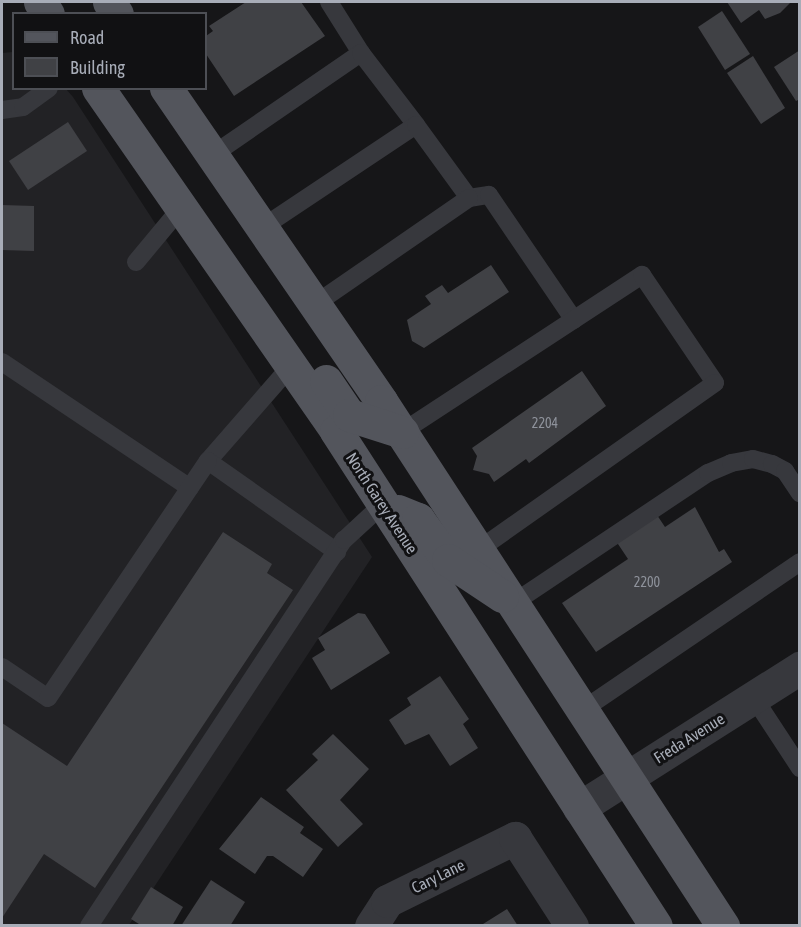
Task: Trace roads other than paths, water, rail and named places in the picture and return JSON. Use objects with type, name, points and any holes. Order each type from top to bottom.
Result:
[{"type":"main road","name":"North Garey Avenue","points":[[99,90],[383,504],[656,926]]},
{"type":"main road","points":[[167,90],[260,229],[402,432],[581,711],[723,926]]},
{"type":"main road","points":[[244,300],[304,348],[349,415],[402,432]]},
{"type":"main road","points":[[383,504],[418,519],[448,560],[513,604]]},
{"type":"street","name":"Freda Avenue","points":[[579,808],[800,668]]},
{"type":"street","name":"Cary Lane","points":[[371,926],[387,901],[515,838],[572,926]]},
{"type":"lane","points":[[328,2],[361,53],[470,198]]},
{"type":"lane","points":[[211,156],[361,53]]},
{"type":"lane","points":[[2,110],[23,107],[47,90]]},
{"type":"lane","points":[[260,229],[416,125]]},
{"type":"lane","points":[[314,305],[470,198],[489,195],[574,320]]},
{"type":"lane","points":[[136,262],[180,209]]},
{"type":"lane","points":[[402,432],[642,275],[715,383],[478,550]]},
{"type":"lane","points":[[2,362],[190,488]]},
{"type":"lane","points":[[2,668],[48,698],[208,461],[291,367]]},
{"type":"lane","points":[[513,604],[708,473],[731,463],[753,459],[772,464],[785,471],[800,493]]},
{"type":"lane","points":[[208,461],[337,552]]},
{"type":"lane","points":[[89,926],[337,552],[383,504]]},
{"type":"lane","points":[[581,711],[800,562]]},
{"type":"lane","points":[[754,698],[800,768]]}]
